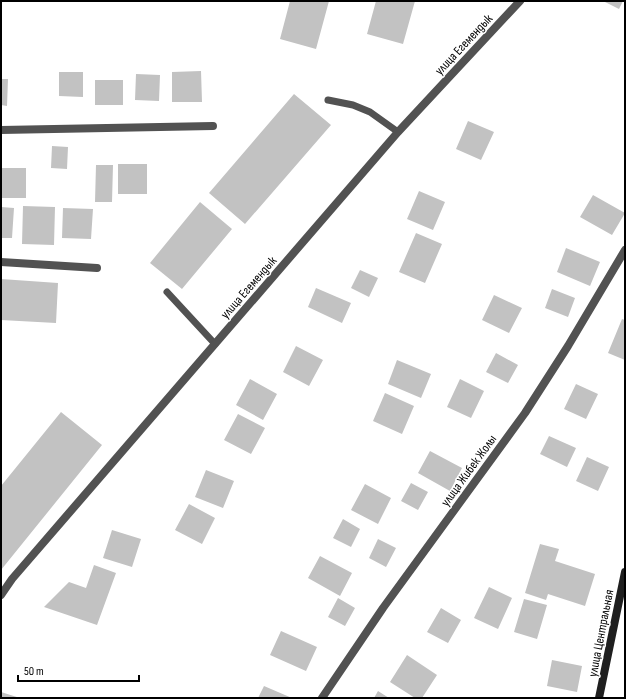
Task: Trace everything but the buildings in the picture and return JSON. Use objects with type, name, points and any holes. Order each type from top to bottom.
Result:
[{"type":"main road","name":"улица Центральная","points":[[600,698],[625,572]]},
{"type":"street","name":"улица Егемендык","points":[[1,595],[17,573],[398,132],[520,1]]},
{"type":"street","points":[[1,130],[214,126]]},
{"type":"street","name":"улица Жибек Жолы","points":[[322,698],[383,608],[525,413],[568,346],[625,250]]},
{"type":"street","points":[[1,262],[97,268]]},
{"type":"lane","points":[[328,100],[353,105],[370,112],[398,132]]},
{"type":"lane","points":[[167,292],[215,344]]}]
